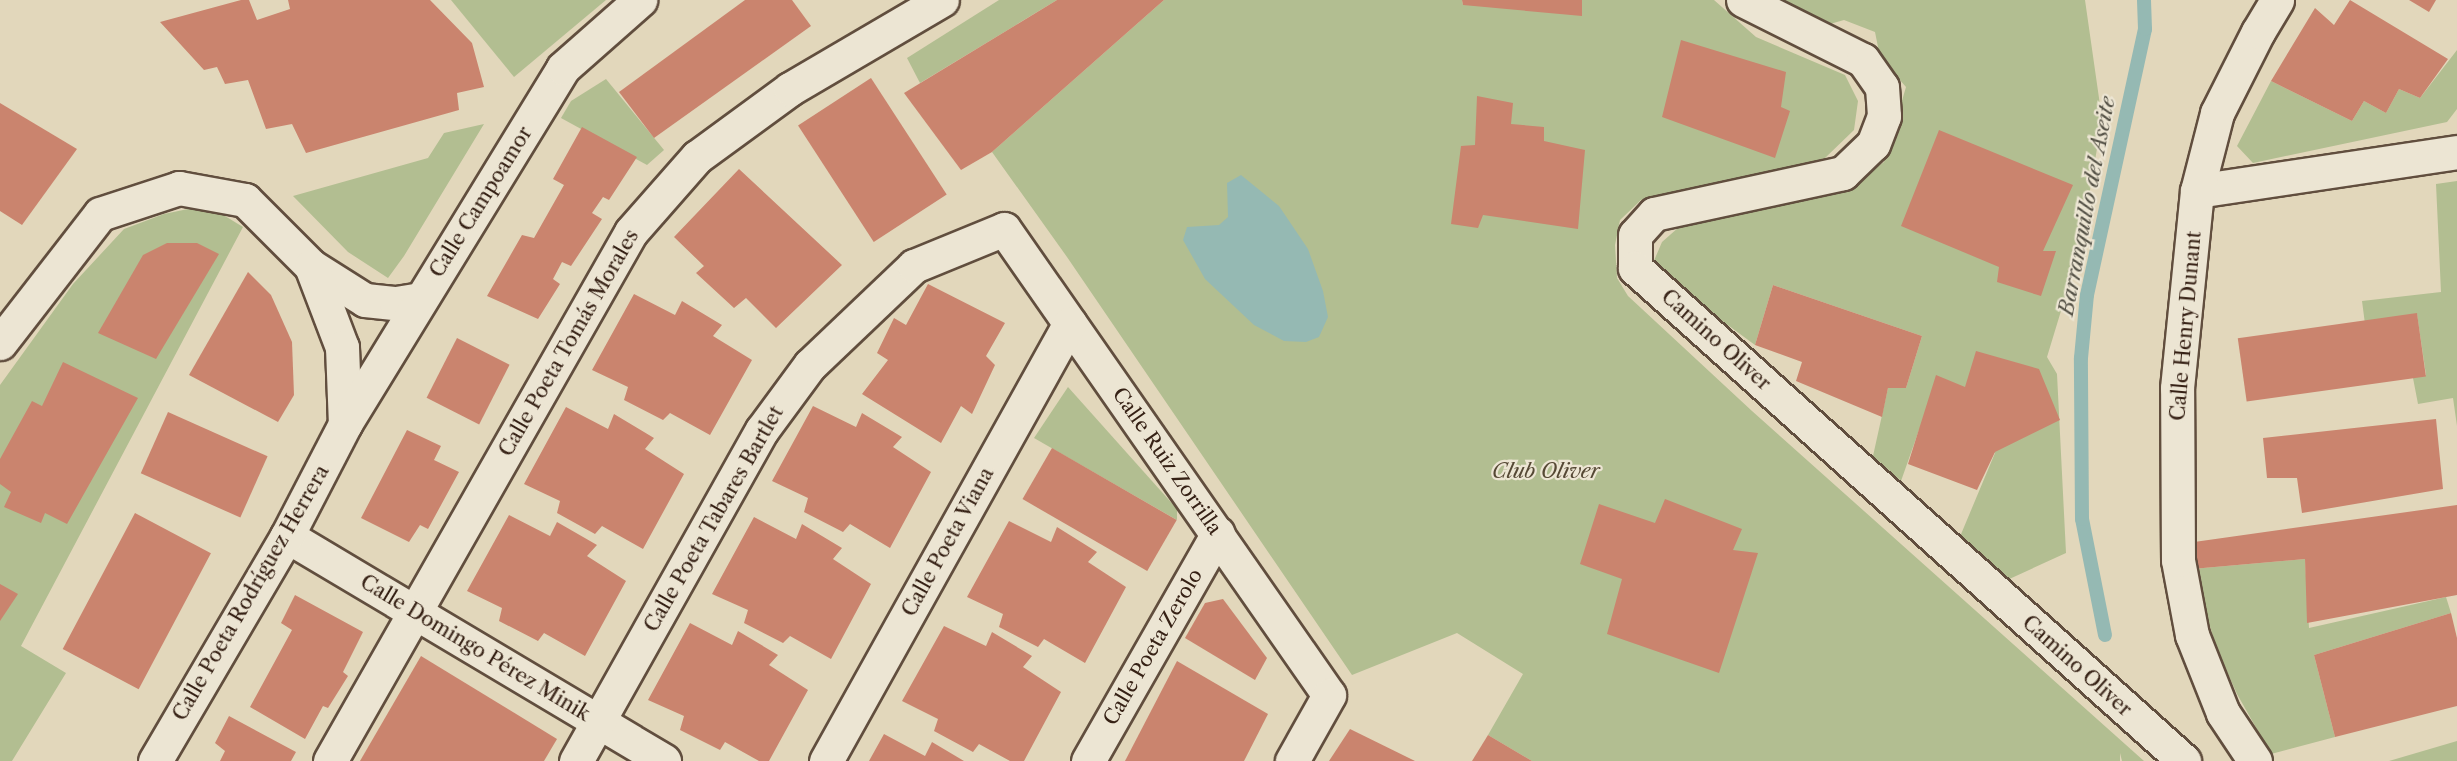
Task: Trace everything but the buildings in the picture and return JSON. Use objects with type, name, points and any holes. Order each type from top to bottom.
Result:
[{"type":"street","name":"Calle Campoamor","points":[[345,424],[563,68],[640,0]]},
{"type":"street","name":"Calle Poeta Tomás Morales","points":[[330,761],[631,232],[696,157],[790,89],[942,0]]},
{"type":"street","name":"Camino Oliver","points":[[1743,0],[1863,60],[1882,87],[1884,116],[1873,144],[1843,173],[1654,214],[1635,235],[1635,268],[2184,761]]},
{"type":"street","name":"Calle Henry Dunant","points":[[2255,761],[2223,713],[2192,634],[2178,560],[2177,388],[2197,191],[2217,113],[2277,0]]},
{"type":"street","points":[[2197,191],[2457,152]]},
{"type":"street","points":[[0,343],[100,214],[179,188],[245,200],[311,266],[365,300],[396,303],[421,299]]},
{"type":"street","name":"Calle Ruiz Zorrilla","points":[[1004,229],[1329,695],[1292,761]]},
{"type":"street","name":"Calle Poeta Tabares Bartlet","points":[[576,761],[762,430],[810,365],[914,267],[1004,229]]},
{"type":"street","points":[[311,266],[342,347],[345,424]]},
{"type":"street","name":"Calle Poeta Viana","points":[[826,761],[1070,323]]},
{"type":"street","name":"Calle Poeta Rodríguez Herrera","points":[[155,761],[286,536],[345,424]]},
{"type":"street","name":"Calle Poeta Zerolo","points":[[1088,761],[1218,533]]},
{"type":"street","name":"Calle Domingo Pérez Minik","points":[[286,536],[664,761]]},
{"type":"green space","points":[[451,0],[606,0],[514,77]]},
{"type":"green space","points":[[999,0],[1057,0],[920,83],[907,58]]},
{"type":"green space","name":"Club Oliver","points":[[1164,0],[1462,0],[1463,5],[1582,0],[1714,0],[1756,37],[1845,75],[1858,101],[1854,130],[1825,158],[1768,176],[1641,200],[1620,220],[1615,245],[1617,278],[1628,296],[1752,411],[2144,761],[2122,761],[2120,753],[2120,761],[1532,761],[1488,735],[1523,674],[1457,633],[1352,675],[1067,257],[992,152]]},
{"type":"green space","points":[[1776,0],[2085,0],[2102,119],[2089,196],[2071,278],[2047,357],[2057,374],[2066,553],[2005,581],[1959,539],[1995,453],[1919,430],[1901,481],[1873,456],[1888,388],[1906,388],[1922,336],[1773,285],[1755,345],[1676,287],[1653,263],[1662,242],[1687,220],[1809,200],[1848,187],[1884,162],[1906,87],[1880,57],[1875,32],[1844,20],[1830,24],[1796,12]]},
{"type":"green space","points":[[2457,50],[2457,109],[2447,122],[2253,163],[2237,146],[2271,81],[2352,121],[2364,101],[2386,113],[2399,89],[2420,98]]},
{"type":"green space","points":[[606,79],[664,150],[647,165],[561,118],[571,101]]},
{"type":"green space","points":[[484,124],[404,256],[388,278],[348,252],[293,196],[428,158],[444,133]]},
{"type":"green space","points":[[2457,181],[2457,426],[2453,398],[2418,404],[2413,378],[2426,375],[2417,314],[2365,324],[2362,301],[2441,292],[2436,184]]},
{"type":"green space","points":[[207,205],[243,227],[21,646],[66,673],[12,761],[0,761],[0,385],[73,284],[124,229],[164,214]]},
{"type":"green space","points":[[1068,387],[1177,509],[1177,520],[1034,438]]},
{"type":"green space","points":[[2305,559],[2309,628],[2446,597],[2451,613],[2314,655],[2335,737],[2271,754],[2237,694],[2217,649],[2192,569]]},
{"type":"green space","points":[[2457,741],[2457,761],[2389,761]]},
{"type":"water","points":[[1241,175],[1279,206],[1308,249],[1323,291],[1328,317],[1319,337],[1306,342],[1284,341],[1254,325],[1205,279],[1183,240],[1187,227],[1219,225],[1228,217],[1227,183]]},
{"type":"waterway","name":"Barranquillo del Aseite","points":[[2105,635],[2082,519],[2081,358],[2087,295],[2145,29],[2144,0]]}]
